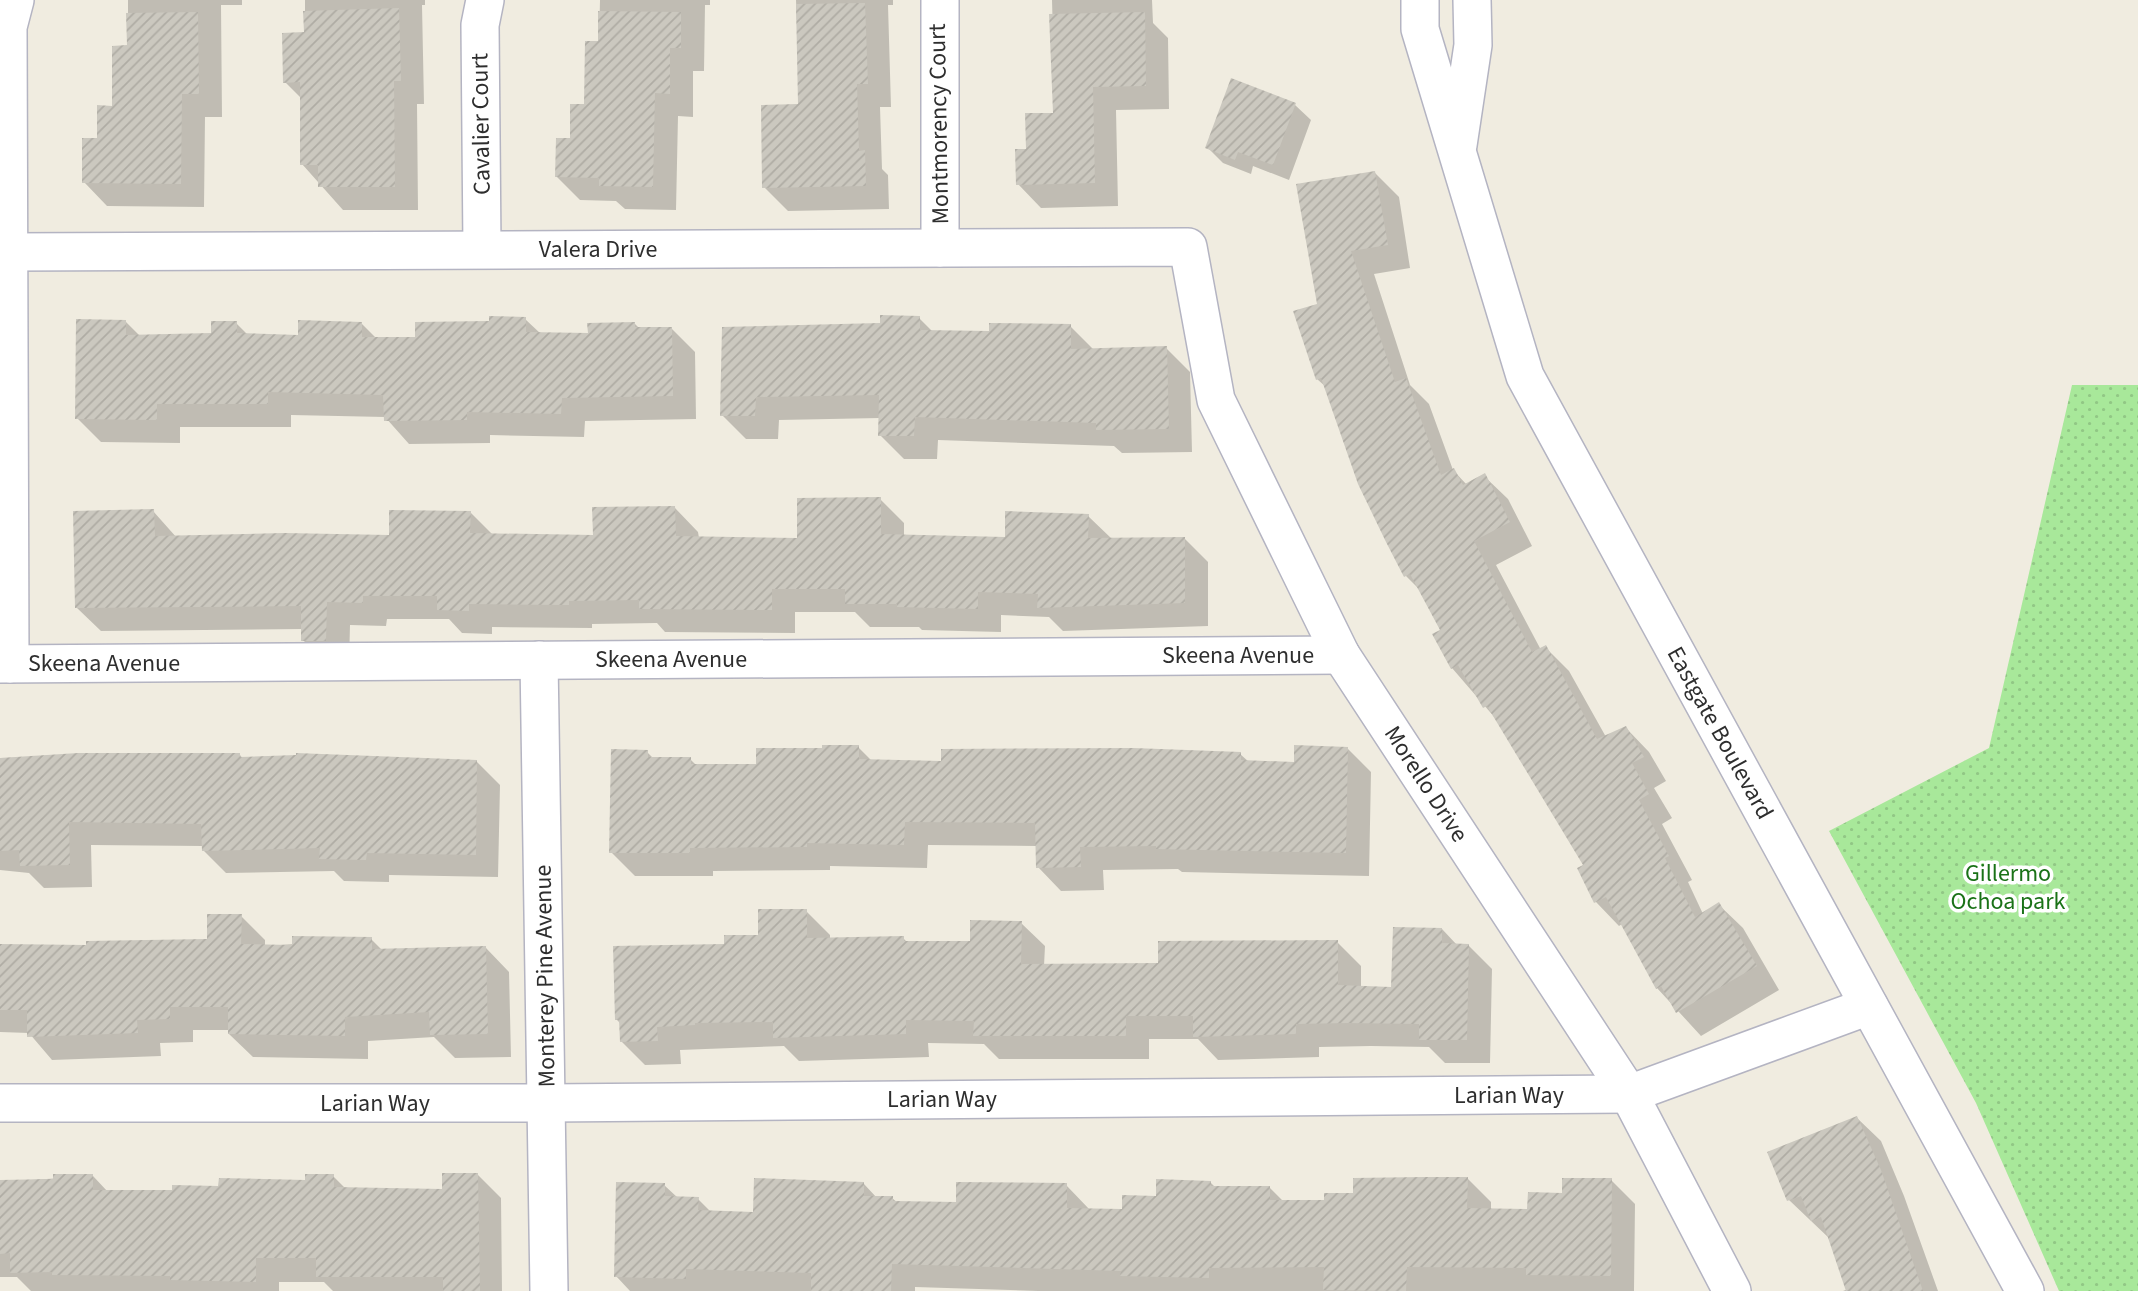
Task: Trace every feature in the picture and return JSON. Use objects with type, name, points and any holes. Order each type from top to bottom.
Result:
[{"type":"street","points":[[5,664],[8,27],[15,0]]},
{"type":"street","name":"Cavalier Court","points":[[482,249],[480,25],[485,0]]},
{"type":"street","name":"Montmorency Court","points":[[940,0],[940,248]]},
{"type":"street","name":"Eastgate Boulevard","points":[[1420,0],[1420,29],[1525,376],[2025,1291]]},
{"type":"street","name":"Eastgate Boulevard","points":[[1457,156],[1473,45],[1472,0]]},
{"type":"street","name":"Valera Drive","points":[[9,251],[1188,247]]},
{"type":"street","name":"Morello Drive","points":[[1188,247],[1216,400],[1341,654],[1629,1094],[1732,1291]]},
{"type":"street","name":"Skeena Avenue","points":[[5,664],[1341,654]]},
{"type":"street","name":"Monterey Pine Avenue","points":[[539,660],[549,1291]]},
{"type":"street","name":"Larian Way","points":[[0,1103],[547,1103],[1629,1094],[1869,1006]]},
{"type":"green space","name":"Gillermo Ochoa park","points":[[2072,385],[2138,385],[2138,1291],[2059,1291],[1976,1103],[1829,831],[1989,748]]},
{"type":"building","points":[[865,3],[868,84],[857,84],[859,151],[865,150],[866,186],[762,188],[761,105],[798,104],[796,4]]},
{"type":"building","points":[[399,8],[401,81],[394,81],[395,187],[318,187],[318,165],[300,165],[300,82],[283,83],[282,33],[304,32],[303,11]]},
{"type":"building","points":[[598,11],[681,12],[681,48],[670,48],[670,94],[655,93],[653,187],[599,186],[599,178],[555,177],[556,138],[570,138],[570,104],[584,104],[585,41],[598,41]]},
{"type":"building","points":[[198,12],[199,94],[182,94],[181,184],[82,183],[82,138],[97,138],[97,105],[112,106],[112,46],[127,45],[126,13]]},
{"type":"building","points":[[1145,12],[1146,86],[1093,87],[1095,183],[1016,185],[1015,149],[1026,149],[1025,113],[1053,113],[1049,14]]},
{"type":"building","points":[[1231,78],[1296,103],[1273,165],[1238,152],[1235,160],[1205,148]]},
{"type":"building","points":[[1375,171],[1388,245],[1351,251],[1395,382],[1406,378],[1441,475],[1454,468],[1463,485],[1485,473],[1510,522],[1474,541],[1532,652],[1546,645],[1597,739],[1626,726],[1644,757],[1632,763],[1649,794],[1639,800],[1669,856],[1665,858],[1695,917],[1719,902],[1757,966],[1676,1013],[1661,986],[1656,989],[1606,897],[1594,903],[1577,868],[1583,865],[1487,706],[1483,708],[1458,665],[1451,669],[1432,634],[1440,630],[1410,574],[1404,577],[1386,542],[1358,484],[1321,378],[1316,380],[1293,311],[1317,304],[1296,184]]},
{"type":"building","points":[[880,315],[920,316],[920,330],[989,331],[989,323],[1071,324],[1071,349],[1167,346],[1169,429],[1096,430],[1096,423],[915,417],[914,436],[878,436],[879,395],[756,397],[755,416],[720,416],[722,327],[880,323]]},
{"type":"building","points":[[489,316],[526,317],[526,332],[588,333],[587,323],[635,322],[635,327],[672,327],[673,396],[562,398],[561,414],[467,412],[467,420],[384,421],[383,395],[268,392],[268,404],[157,404],[157,420],[75,419],[76,319],[126,320],[126,335],[211,333],[211,321],[237,321],[237,333],[298,335],[298,320],[362,322],[362,337],[415,337],[415,322],[489,321]]},
{"type":"building","points":[[881,497],[881,534],[1005,537],[1005,511],[1089,514],[1088,538],[1185,537],[1185,603],[1037,608],[1038,594],[978,592],[978,609],[897,607],[897,604],[845,604],[845,589],[772,589],[772,610],[639,609],[639,600],[569,601],[569,605],[469,604],[469,611],[437,610],[437,596],[363,596],[363,603],[327,602],[326,641],[301,641],[301,606],[75,608],[73,511],[154,509],[155,536],[284,533],[389,535],[389,510],[471,511],[470,533],[593,535],[592,507],[675,506],[676,536],[797,538],[797,498]]},
{"type":"building","points":[[822,745],[859,745],[859,759],[941,761],[941,749],[1133,748],[1241,752],[1241,760],[1294,762],[1294,745],[1348,747],[1346,853],[1156,849],[1156,846],[1080,847],[1081,867],[1036,868],[1035,823],[905,822],[904,845],[807,843],[807,847],[690,848],[690,853],[609,853],[611,749],[648,750],[648,757],[691,757],[691,764],[756,764],[756,748],[822,748]]},
{"type":"building","points":[[78,753],[240,753],[240,757],[296,753],[477,760],[476,855],[367,853],[366,860],[319,859],[320,848],[202,851],[201,824],[69,822],[70,865],[20,866],[19,850],[0,851],[0,758]]},
{"type":"building","points":[[758,909],[807,909],[807,938],[904,936],[904,941],[970,941],[970,920],[1022,921],[1021,964],[1158,963],[1158,941],[1338,940],[1338,985],[1391,987],[1393,927],[1442,928],[1442,943],[1469,944],[1467,1040],[1419,1040],[1419,1024],[1347,1023],[1296,1024],[1296,1034],[1193,1037],[1193,1016],[1126,1016],[1126,1036],[973,1036],[974,1021],[906,1020],[906,1034],[773,1038],[773,1022],[695,1023],[657,1027],[658,1041],[620,1042],[619,1020],[615,1020],[613,946],[724,944],[724,935],[758,935]]},
{"type":"building","points":[[207,914],[242,914],[241,944],[292,945],[292,936],[372,937],[372,949],[486,946],[488,1034],[430,1035],[429,1012],[345,1017],[345,1036],[228,1034],[228,1007],[170,1007],[170,1019],[137,1020],[138,1033],[27,1037],[27,1010],[0,1010],[0,944],[86,945],[86,941],[207,939]]},
{"type":"building","points":[[1857,1116],[1881,1170],[1923,1291],[1846,1291],[1821,1217],[1811,1221],[1801,1196],[1787,1201],[1767,1152]]},
{"type":"building","points":[[442,1173],[478,1173],[480,1291],[443,1291],[443,1277],[316,1277],[316,1258],[256,1258],[256,1282],[170,1280],[170,1276],[10,1273],[10,1253],[0,1254],[0,1180],[53,1179],[53,1174],[93,1174],[93,1190],[172,1190],[172,1185],[218,1186],[219,1178],[305,1180],[305,1174],[334,1174],[334,1187],[442,1189]]},
{"type":"building","points":[[1468,1177],[1467,1208],[1527,1209],[1528,1192],[1562,1193],[1562,1178],[1612,1178],[1611,1276],[1526,1275],[1526,1268],[1407,1267],[1406,1291],[1323,1290],[1324,1267],[1209,1268],[1209,1278],[1120,1276],[1121,1271],[892,1264],[891,1291],[811,1291],[811,1273],[686,1269],[686,1279],[614,1277],[616,1182],[665,1183],[665,1196],[699,1197],[698,1210],[753,1212],[754,1178],[864,1182],[864,1196],[893,1196],[893,1201],[956,1202],[956,1182],[1067,1183],[1067,1208],[1122,1209],[1122,1195],[1156,1196],[1156,1179],[1211,1181],[1211,1186],[1270,1186],[1270,1200],[1324,1200],[1324,1193],[1353,1193],[1353,1178]]}]
